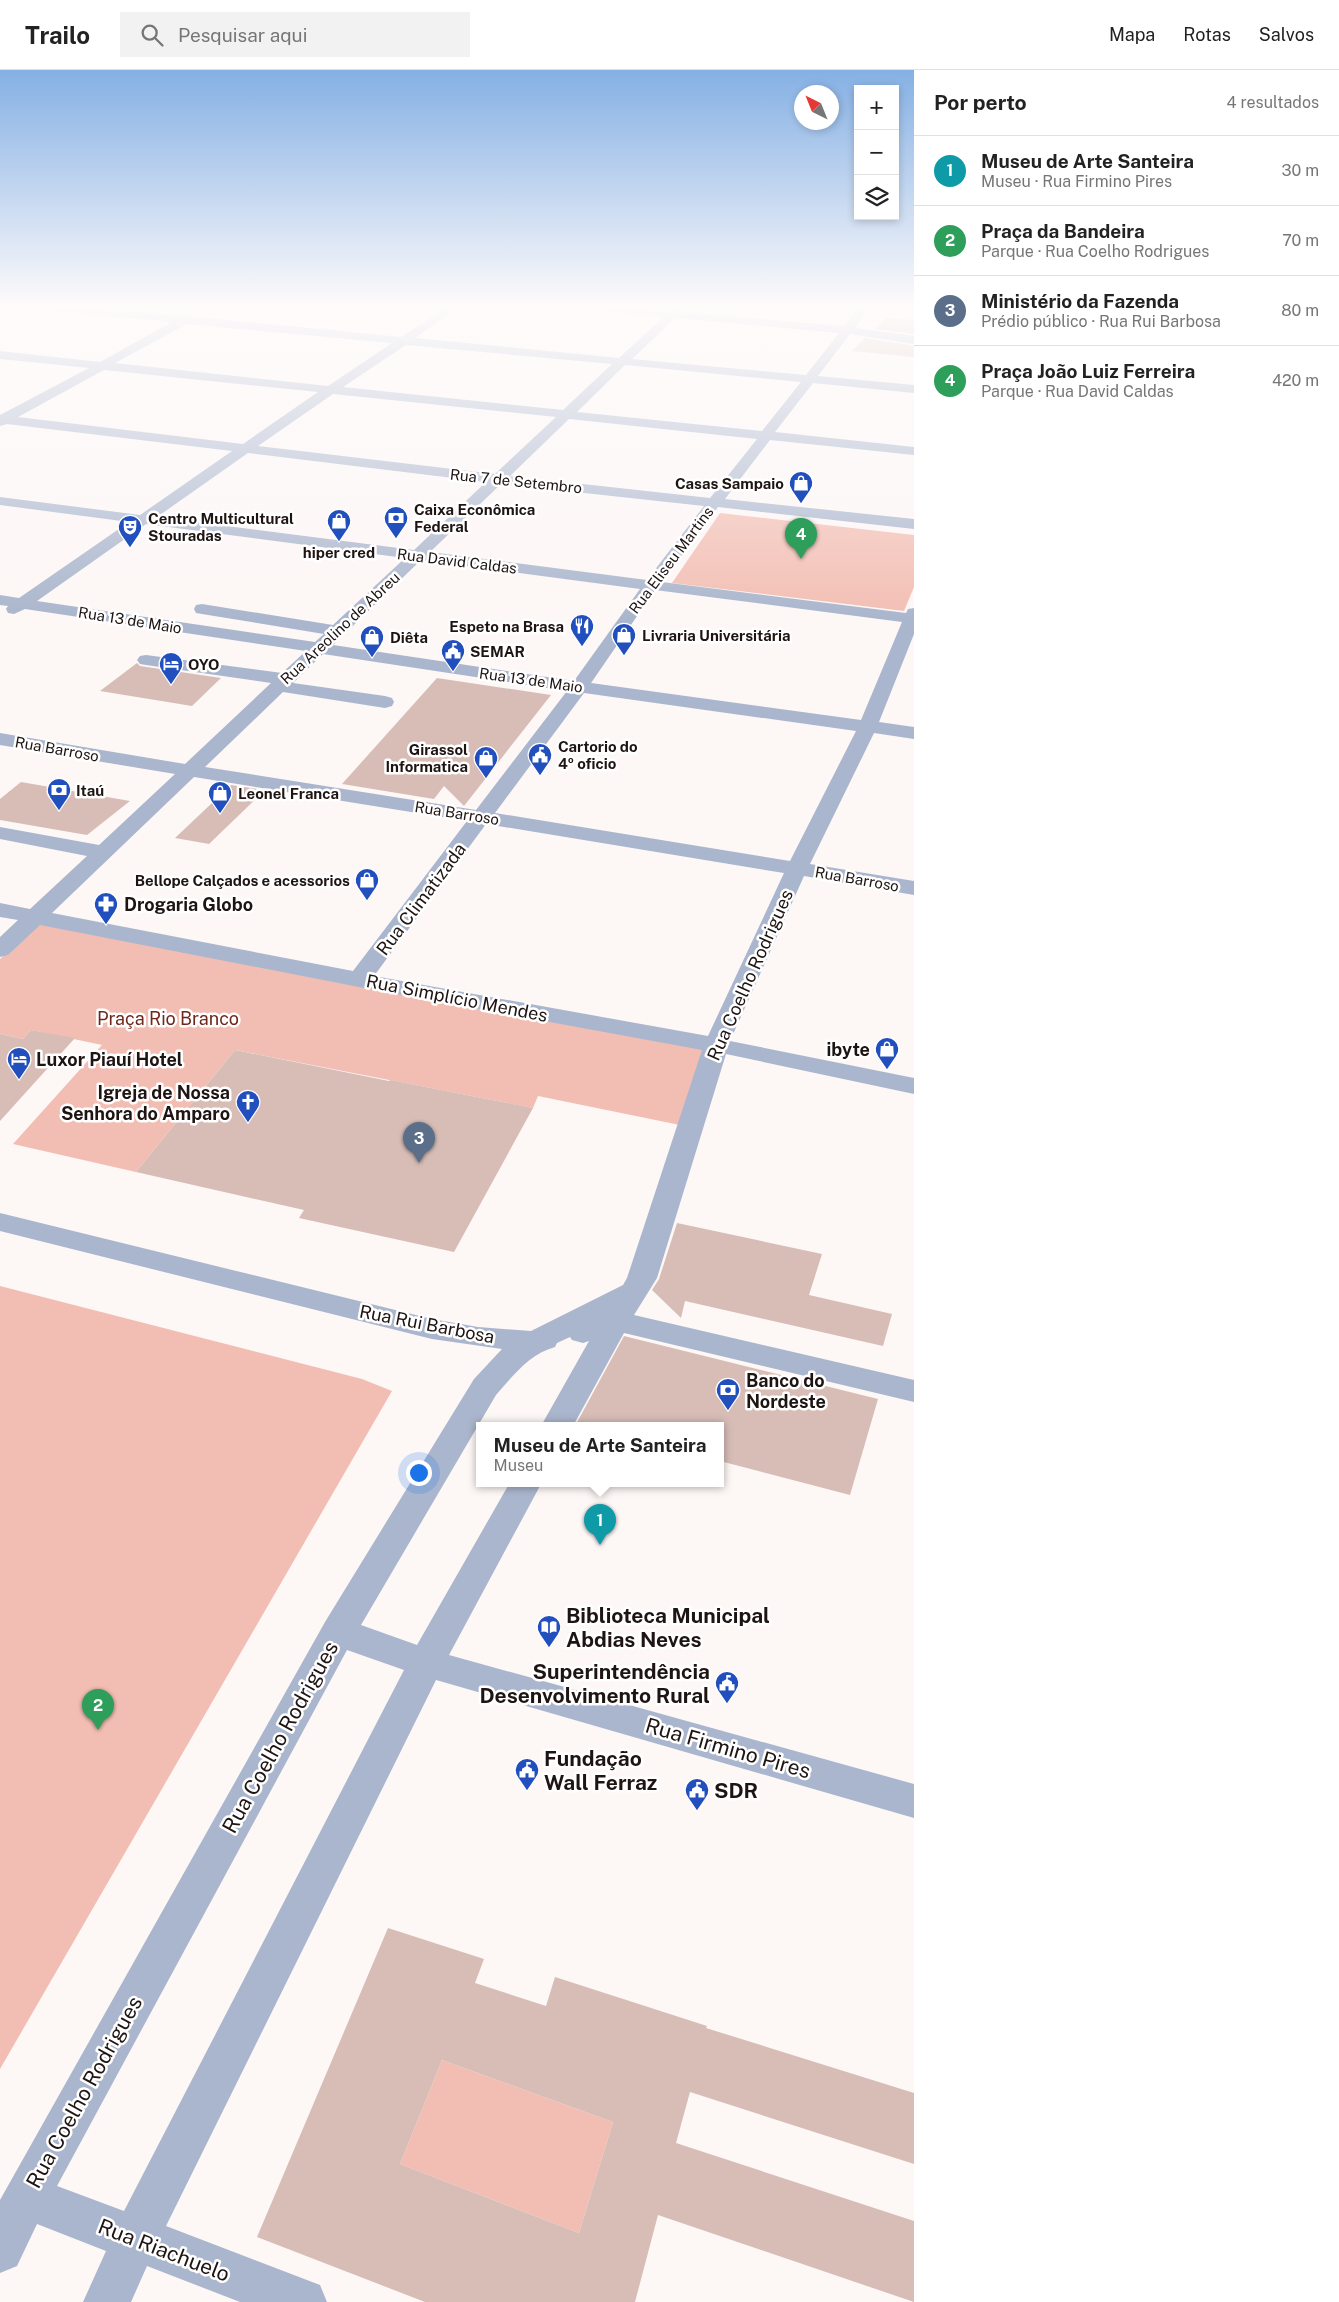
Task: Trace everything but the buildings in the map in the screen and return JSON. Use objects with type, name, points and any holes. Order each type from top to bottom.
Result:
[{"type":"street","points":[[1,420],[17,411]]},
{"type":"street","points":[[0,619],[299,411]]},
{"type":"street","points":[[538,411],[914,451]]},
{"type":"street","name":"Rua Areolino de Abreu","points":[[0,950],[336,631],[420,556],[497,479],[569,411]]},
{"type":"street","name":"Rua Eliseu Martins","points":[[482,817],[579,687],[650,586],[714,501],[786,411]]},
{"type":"street","name":"Rua 7 de Setembro","points":[[1,420],[497,479],[914,524]]},
{"type":"street","name":"Rua David Caldas","points":[[0,501],[650,586],[913,617]]},
{"type":"street","name":"Rua 13 de Maio","points":[[0,600],[579,687],[914,733]]},
{"type":"street","points":[[202,609],[336,631]]},
{"type":"street","name":"Rua Coelho Rodrigues","points":[[559,1422],[642,1278],[716,1045],[797,868],[868,726],[913,617]]},
{"type":"street","points":[[146,660],[282,682],[385,702]]},
{"type":"street","name":"Rua Barroso","points":[[0,739],[914,888]]},
{"type":"street","name":"Rua Climatizada","points":[[359,980],[482,817]]},
{"type":"street","points":[[0,832],[102,852]]},
{"type":"street","name":"Rua Simplício Mendes","points":[[0,910],[359,980],[716,1045],[914,1086]]},
{"type":"street","name":"Rua Rui Barbosa","points":[[0,1222],[432,1329],[478,1337],[535,1342],[578,1335],[616,1321]]},
{"type":"street","name":"Rua Coelho Rodrigues","points":[[0,2249],[26,2197],[338,1632],[485,1386],[513,1357],[535,1342],[633,1292]]},
{"type":"street","points":[[616,1321],[914,1391]]},
{"type":"street","points":[[107,2302],[135,2239],[426,1663],[523,1487]]},
{"type":"street","name":"Rua Firmino Pires","points":[[338,1632],[426,1663],[914,1801]]},
{"type":"street","name":"Rua Riachuelo","points":[[26,2197],[303,2302]]},
{"type":"green space","points":[[720,513],[914,535],[914,587],[904,611],[672,583]]},
{"type":"green space","name":"Praça Rio Branco","points":[[39,922],[705,1046],[680,1125],[538,1096],[533,1108],[235,1050],[136,1172],[13,1144],[102,1045],[31,1030],[23,1039],[0,1034],[0,959]]},
{"type":"green space","points":[[0,1286],[362,1379],[392,1391],[0,2069]]},
{"type":"green space","points":[[442,2060],[613,2122],[579,2233],[400,2164]]},
{"type":"place","name":"Casas Sampaio","points":[[801,504]]},
{"type":"place","name":"Caixa Econômica Federal","points":[[396,539]]},
{"type":"place","name":"hiper cred","points":[[339,542]]},
{"type":"place","name":"Centro Multicultural Stouradas","points":[[130,548]]},
{"type":"place","name":"Praça João Luiz Ferreira","points":[[801,559]]},
{"type":"place","name":"Espeto na Brasa","points":[[582,647]]},
{"type":"place","name":"Livraria Universitária","points":[[624,656]]},
{"type":"place","name":"Diêta","points":[[372,658]]},
{"type":"place","name":"SEMAR","points":[[453,672]]},
{"type":"place","name":"OYO","points":[[171,685]]},
{"type":"place","name":"Cartorio do 4º oficio","points":[[540,776]]},
{"type":"place","name":"Girassol Informatica","points":[[486,779]]},
{"type":"place","name":"Itaú","points":[[59,811]]},
{"type":"place","name":"Leonel Franca","points":[[220,814]]},
{"type":"place","name":"Bellope Calçados e acessorios","points":[[367,901]]},
{"type":"place","name":"Drogaria Globo","points":[[106,925]]},
{"type":"place","name":"ibyte","points":[[887,1070]]},
{"type":"place","name":"Luxor Piauí Hotel","points":[[19,1080]]},
{"type":"place","name":"Igreja de Nossa Senhora do Amparo","points":[[248,1123]]},
{"type":"place","name":"Ministério da Fazenda","points":[[419,1163]]},
{"type":"place","name":"Banco do Nordeste","points":[[728,1411]]},
{"type":"place","name":"Museu de Arte Santeira","points":[[600,1545]]},
{"type":"place","name":"Biblioteca Municipal Abdias Neves","points":[[549,1648]]},
{"type":"place","name":"Superintendência Desenvolvimento Rural","points":[[727,1704]]},
{"type":"place","name":"Praça da Bandeira","points":[[98,1730]]},
{"type":"place","name":"Fundação Wall Ferraz","points":[[527,1791]]},
{"type":"place","name":"SDR","points":[[697,1811]]}]
